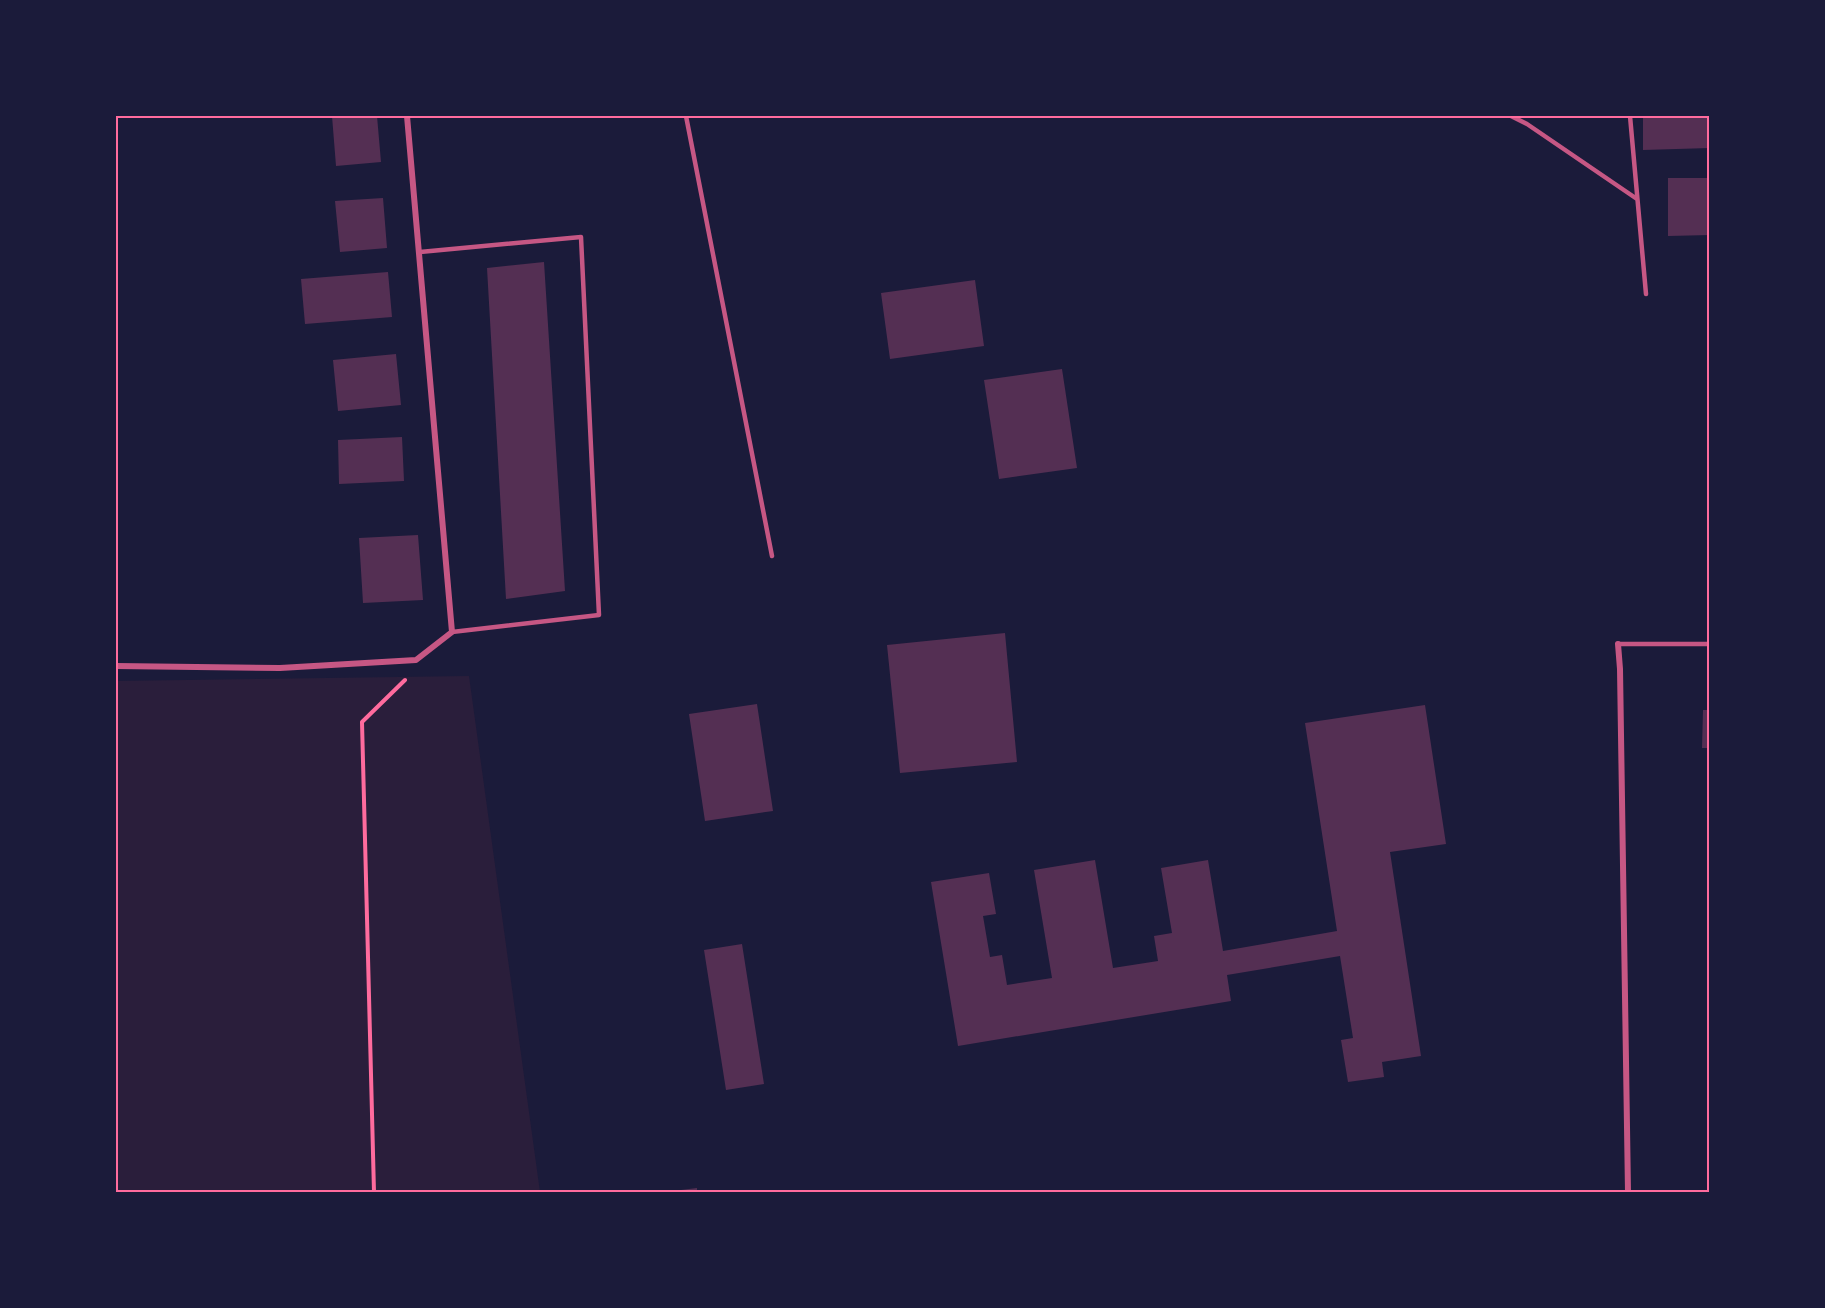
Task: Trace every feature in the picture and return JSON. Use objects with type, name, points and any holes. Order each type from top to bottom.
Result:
[{"type":"street","points":[[116,666],[280,668],[416,660],[452,632],[407,116]]},
{"type":"street","points":[[1618,644],[1628,1192]]},
{"type":"lane","points":[[686,116],[772,556]]},
{"type":"lane","points":[[1511,116],[1527,124],[1637,199]]},
{"type":"lane","points":[[1630,116],[1646,294]]},
{"type":"lane","points":[[420,252],[581,237],[599,615],[452,632]]},
{"type":"lane","points":[[1618,644],[1710,644]]},
{"type":"path","points":[[374,1192],[362,722],[411,673]]},
{"type":"shaded area","points":[[469,676],[540,1192],[116,1192],[116,681]]},
{"type":"building","points":[[332,116],[377,116],[381,162],[336,166]]},
{"type":"building","points":[[1643,116],[1710,116],[1710,148],[1643,150]]},
{"type":"building","points":[[1668,178],[1710,178],[1710,235],[1668,236]]},
{"type":"building","points":[[383,198],[387,248],[340,252],[335,201]]},
{"type":"building","points":[[544,262],[565,591],[506,599],[487,268]]},
{"type":"building","points":[[388,272],[392,317],[305,324],[301,279]]},
{"type":"building","points":[[975,280],[984,346],[890,359],[881,293]]},
{"type":"building","points":[[396,354],[401,405],[338,411],[333,360]]},
{"type":"building","points":[[1062,369],[1077,468],[999,479],[984,380]]},
{"type":"building","points":[[402,437],[404,481],[339,484],[338,440]]},
{"type":"building","points":[[418,535],[423,600],[363,603],[359,538]]},
{"type":"building","points":[[1005,633],[1017,762],[900,773],[887,645]]},
{"type":"building","points":[[757,704],[773,811],[705,821],[689,714]]},
{"type":"building","points":[[1425,705],[1446,844],[1390,852],[1421,1056],[1382,1062],[1384,1077],[1348,1082],[1341,1040],[1353,1038],[1340,956],[1227,975],[1231,1001],[958,1046],[931,882],[989,873],[996,914],[983,916],[990,957],[1002,955],[1007,985],[1052,978],[1034,870],[1095,860],[1113,968],[1158,961],[1154,936],[1172,933],[1161,868],[1208,860],[1223,951],[1337,931],[1305,723]]},
{"type":"building","points":[[1703,710],[1710,710],[1710,748],[1702,748]]},
{"type":"building","points":[[742,944],[764,1084],[726,1090],[704,950]]},
{"type":"building","points":[[697,1188],[697,1192],[673,1192],[673,1191]]}]
